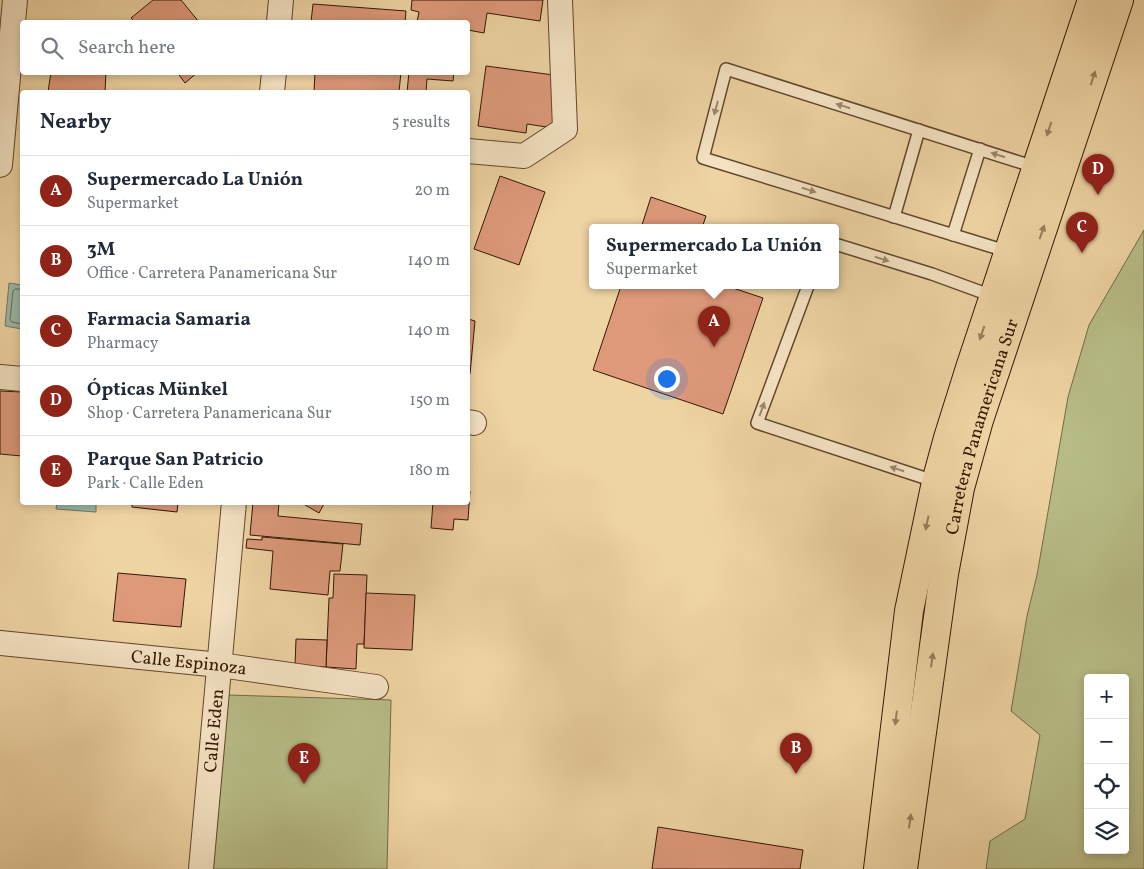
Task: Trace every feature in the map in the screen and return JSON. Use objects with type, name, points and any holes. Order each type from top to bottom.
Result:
[{"type":"highway","name":"Carretera Panamericana Sur","points":[[1049,171],[1092,0]]},
{"type":"highway","name":"Carretera Panamericana Sur","points":[[903,869],[944,574],[948,438],[1006,301],[1049,171],[1119,0]]},
{"type":"highway","name":"Carretera Panamericana Sur","points":[[878,869],[909,611],[948,485]]},
{"type":"street","points":[[0,165],[9,108],[15,0]]},
{"type":"street","points":[[278,20],[280,0]]},
{"type":"street","points":[[470,150],[524,156],[565,129],[560,0]]},
{"type":"street","points":[[272,90],[274,75]]},
{"type":"street","points":[[0,377],[20,379]]},
{"type":"street","name":"Calle Eden","points":[[201,869],[234,505]]},
{"type":"street","name":"Calle Espinoza","points":[[0,643],[220,665],[376,687]]},
{"type":"lane","points":[[1021,256],[702,158],[726,69],[1049,171]]},
{"type":"lane","points":[[894,216],[919,130]]},
{"type":"lane","points":[[953,235],[980,149]]},
{"type":"lane","points":[[839,245],[932,274],[1006,301]]},
{"type":"lane","points":[[807,289],[757,423],[948,485]]},
{"type":"green space","points":[[1144,230],[1144,869],[986,869],[990,841],[1025,819],[1040,735],[1011,711],[1068,397],[1089,325]]},
{"type":"green space","points":[[228,695],[391,700],[387,869],[211,869]]},
{"type":"water","points":[[9,283],[20,285],[20,329],[5,326]]},
{"type":"water","points":[[57,505],[96,505],[96,512],[56,509]]},
{"type":"building","points":[[153,0],[181,0],[197,20],[133,20],[131,18]]},
{"type":"building","points":[[412,0],[543,0],[540,21],[487,13],[484,33],[470,30],[470,20],[417,20],[419,12],[411,10]]},
{"type":"building","points":[[313,4],[406,11],[405,20],[311,20]]},
{"type":"building","points":[[486,66],[561,76],[553,128],[527,124],[526,133],[478,126]]},
{"type":"building","points":[[51,75],[106,75],[105,90],[48,90]]},
{"type":"building","points":[[179,75],[194,75],[185,83]]},
{"type":"building","points":[[315,75],[401,75],[399,90],[314,90]]},
{"type":"building","points":[[409,75],[454,75],[453,81],[427,79],[426,90],[407,90]]},
{"type":"building","points":[[500,176],[545,192],[519,265],[474,249]]},
{"type":"building","points":[[651,197],[706,216],[703,224],[642,224]]},
{"type":"building","points":[[620,289],[736,289],[763,298],[723,414],[593,370]]},
{"type":"building","points":[[470,320],[475,321],[470,374]]},
{"type":"building","points":[[0,391],[20,392],[20,456],[0,454]]},
{"type":"building","points":[[132,505],[178,505],[177,512],[132,507]]},
{"type":"building","points":[[253,505],[279,505],[278,516],[362,524],[360,545],[250,535]]},
{"type":"building","points":[[305,505],[323,505],[319,513]]},
{"type":"building","points":[[433,505],[469,505],[468,520],[454,519],[453,530],[431,528]]},
{"type":"building","points":[[262,537],[343,544],[340,571],[330,571],[328,595],[270,589],[273,551],[246,548],[247,539],[262,540]]},
{"type":"building","points":[[118,573],[186,579],[181,627],[113,621]]},
{"type":"building","points":[[334,574],[367,575],[364,644],[357,644],[356,669],[326,667],[329,598],[333,598]]},
{"type":"building","points":[[366,593],[415,595],[412,650],[364,648]]},
{"type":"building","points":[[296,639],[327,640],[326,667],[295,666]]},
{"type":"building","points":[[658,827],[803,850],[800,869],[652,869]]},
{"type":"place","name":"Ópticas Münkel","points":[[1098,195]]},
{"type":"place","name":"Farmacia Samaria","points":[[1082,253]]},
{"type":"place","name":"Supermercado La Unión","points":[[714,347]]},
{"type":"place","name":"3M","points":[[796,774]]},
{"type":"place","name":"Parque San Patricio","points":[[304,784]]}]
